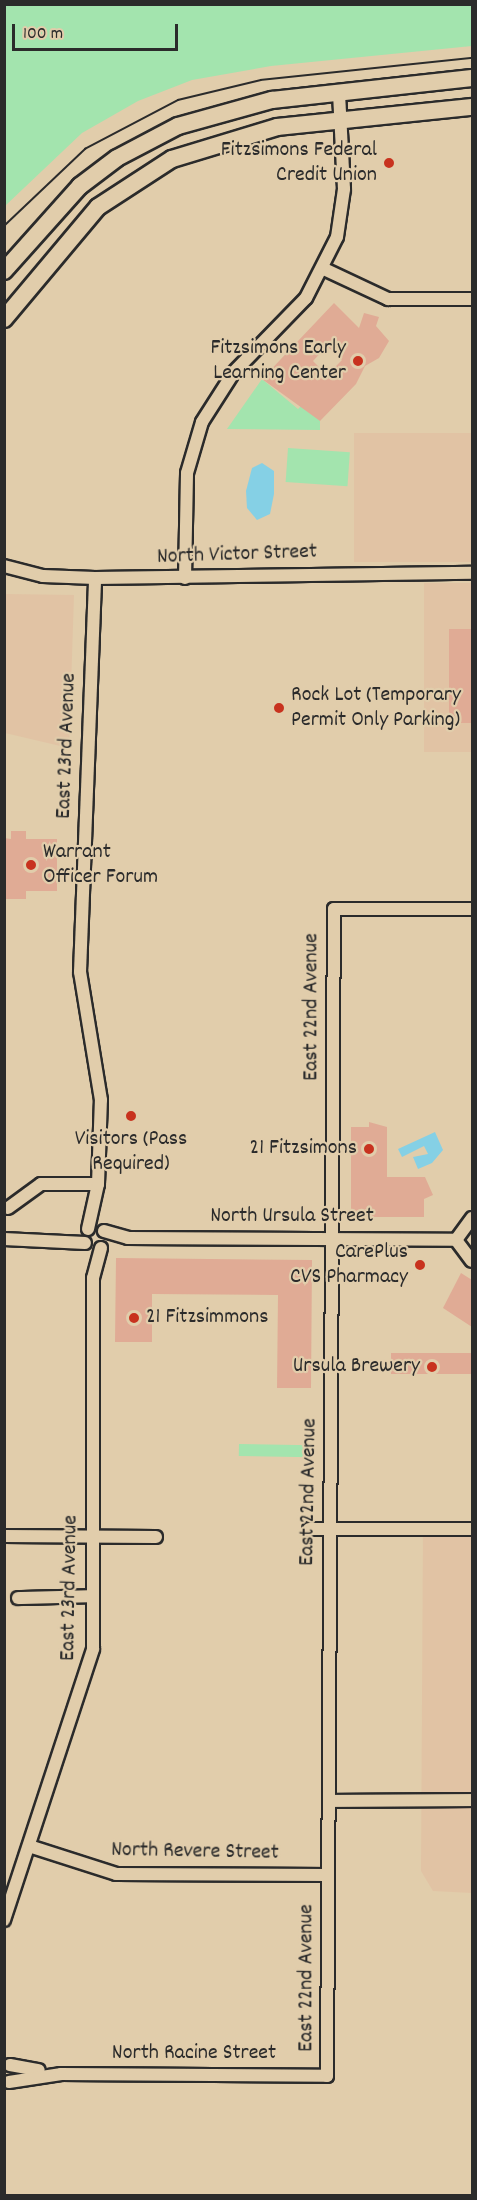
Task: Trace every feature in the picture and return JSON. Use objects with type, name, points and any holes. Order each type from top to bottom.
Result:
[{"type":"main road","points":[[4,271],[80,186],[143,143],[225,110],[339,92],[472,78]]},
{"type":"main road","points":[[4,319],[81,223],[156,167],[235,136],[341,120],[472,107]]},
{"type":"street","points":[[184,578],[187,473],[202,422],[228,380],[296,310],[324,269],[343,211],[339,92]]},
{"type":"street","points":[[324,269],[388,298],[472,299]]},
{"type":"street","name":"North Victor Street","points":[[4,566],[43,576],[95,578],[472,573]]},
{"type":"street","name":"East 23rd Avenue","points":[[4,1920],[90,1671],[93,1537],[93,1278],[86,1244],[98,1184],[101,1100],[80,972],[95,578]]},
{"type":"street","name":"East 22nd Avenue","points":[[327,2076],[334,909],[472,909]]},
{"type":"street","points":[[8,1208],[41,1184],[98,1184]]},
{"type":"street","name":"East 23rd Avenue","points":[[93,1278],[102,1246],[103,1230],[96,1201]]},
{"type":"street","points":[[472,1218],[456,1240],[472,1261]]},
{"type":"street","points":[[58,1240],[87,1230]]},
{"type":"street","name":"North Ursula Street","points":[[87,1230],[103,1230],[128,1238]]},
{"type":"street","name":"North Ursula Street","points":[[102,1246],[128,1238],[456,1240]]},
{"type":"street","points":[[4,1239],[58,1240],[102,1246]]},
{"type":"street","points":[[309,1529],[472,1529]]},
{"type":"street","points":[[4,1536],[156,1537]]},
{"type":"street","points":[[18,1598],[92,1596]]},
{"type":"street","points":[[329,1802],[472,1800]]},
{"type":"street","name":"North Revere Street","points":[[29,1846],[110,1873],[328,1875]]},
{"type":"street","points":[[6,2086],[7,2061]]},
{"type":"street","name":"North Racine Street","points":[[7,2061],[61,2074]]},
{"type":"street","name":"North Racine Street","points":[[6,2086],[61,2074],[327,2076]]},
{"type":"shaded area","points":[[354,433],[472,433],[472,562],[354,562]]},
{"type":"shaded area","points":[[424,583],[472,583],[472,752],[424,752]]},
{"type":"shaded area","points":[[5,594],[74,595],[69,748],[5,733]]},
{"type":"shaded area","points":[[423,1529],[472,1529],[472,1893],[433,1891],[421,1871]]},
{"type":"green space","points":[[5,4],[472,5],[472,46],[271,66],[192,80],[138,101],[82,133],[5,206]]},
{"type":"green space","points":[[262,379],[298,409],[303,404],[320,421],[320,430],[227,429]]},
{"type":"green space","points":[[288,448],[350,452],[347,486],[286,482]]},
{"type":"green space","points":[[239,1444],[312,1445],[312,1457],[239,1456]]},
{"type":"water","points":[[262,463],[274,471],[274,494],[270,514],[257,520],[247,508],[246,491],[252,468]]},
{"type":"water","points":[[435,1132],[443,1150],[432,1163],[418,1169],[413,1157],[428,1154],[424,1146],[402,1157],[398,1149]]},
{"type":"building","name":"Fitzsimons Early Learning Center","points":[[334,303],[359,328],[364,313],[379,317],[376,326],[389,341],[379,358],[365,366],[356,384],[320,421],[262,379]],"holes":[[[327,346],[342,360],[327,375],[313,361]]]},
{"type":"building","points":[[449,629],[472,629],[472,723],[449,723]]},
{"type":"building","name":"Warrant Officer Forum","points":[[11,831],[26,831],[26,839],[57,839],[57,891],[26,891],[26,899],[4,899],[4,838],[11,839]]},
{"type":"building","name":"21 Fitzsimons","points":[[369,1122],[387,1127],[387,1177],[425,1177],[433,1195],[424,1199],[424,1217],[356,1217],[351,1212],[351,1127],[369,1127]]},
{"type":"building","name":"21 Fitzsimmons","points":[[116,1258],[312,1260],[311,1388],[277,1388],[278,1295],[152,1294],[152,1342],[115,1342]]},
{"type":"building","name":"Ursula Brewery","points":[[461,1273],[472,1280],[472,1327],[443,1308]]},
{"type":"building","name":"Ursula Brewery","points":[[391,1353],[472,1353],[472,1374],[391,1374]]},
{"type":"tram line","points":[[4,226],[85,149],[178,100],[261,80],[472,58]]},
{"type":"place","name":"Fitzsimons Federal Credit Union","points":[[389,163]]},
{"type":"place","name":"Fitzsimons Early Learning Center","points":[[358,361]]},
{"type":"place","name":"Rock Lot (Temporary Permit Only Parking)","points":[[279,708]]},
{"type":"place","name":"Warrant Officer Forum","points":[[31,865]]},
{"type":"place","name":"Visitors (Pass Required)","points":[[131,1116]]},
{"type":"place","name":"21 Fitzsimons","points":[[369,1149]]},
{"type":"place","name":"CarePlus CVS Pharmacy","points":[[420,1265]]},
{"type":"place","name":"21 Fitzsimmons","points":[[134,1318]]},
{"type":"place","name":"Ursula Brewery","points":[[432,1367]]}]
